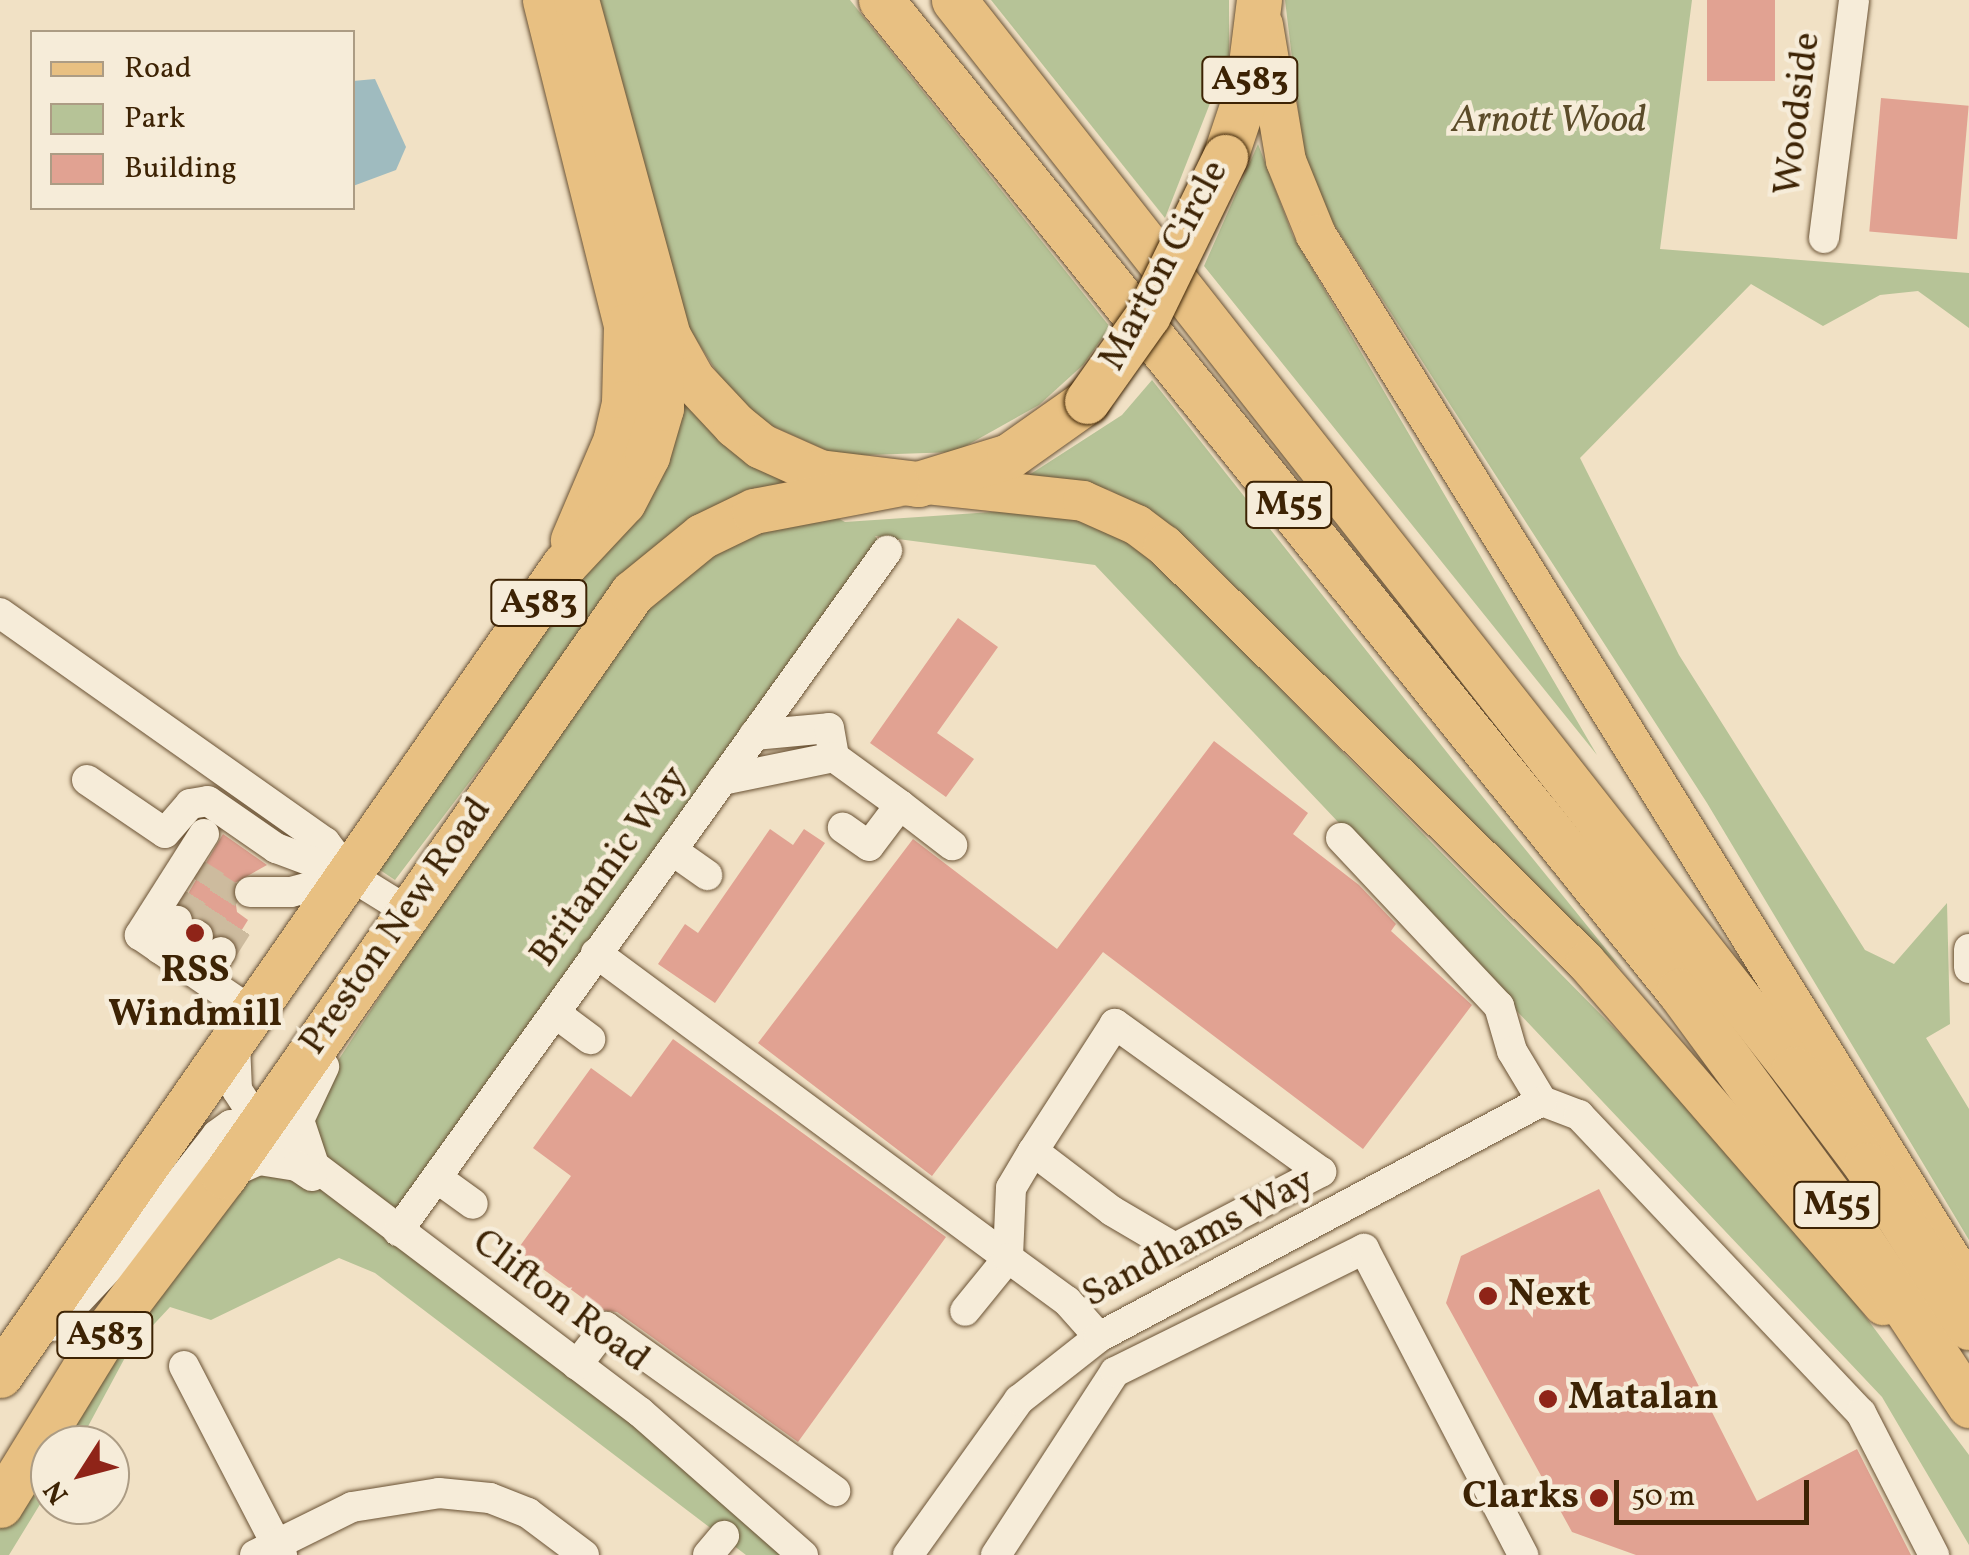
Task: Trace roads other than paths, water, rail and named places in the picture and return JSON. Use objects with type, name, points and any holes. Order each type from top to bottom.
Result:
[{"type":"highway","points":[[544,0],[626,326],[624,403],[616,439],[564,565]]},
{"type":"highway","name":"Marton Circle","points":[[576,0],[660,311],[692,379],[761,446],[818,472],[907,484],[1010,456],[1088,401],[1148,315],[1225,156],[1248,88],[1259,1]]},
{"type":"highway","name":"M55","points":[[881,0],[1679,991],[1840,1209],[1969,1406]]},
{"type":"highway","name":"M55","points":[[954,0],[1783,1055],[1866,1166],[1969,1327]]},
{"type":"highway","name":"Preston New Road","points":[[0,1378],[564,565],[604,527],[648,456],[665,382],[660,311]]},
{"type":"highway","name":"Preston New Road","points":[[0,1505],[110,1326],[224,1176],[598,637],[654,571],[754,511],[907,484]]},
{"type":"main road","points":[[1259,1],[1286,160],[1316,235],[1969,1288]]},
{"type":"main road","points":[[907,484],[1083,501],[1137,525],[1164,545],[1586,962],[1969,1406]]},
{"type":"street","name":"Woodside","points":[[1824,238],[1854,0]]},
{"type":"street","name":"Britannic Way","points":[[394,1228],[437,1178],[887,551]]},
{"type":"street","points":[[0,613],[325,842],[351,876]]},
{"type":"street","points":[[754,735],[832,742],[900,805],[952,845]]},
{"type":"street","points":[[722,780],[832,742]]},
{"type":"street","points":[[87,780],[165,833],[190,804],[208,800],[276,848],[351,876],[406,910],[394,958],[308,1092],[299,1120],[314,1165]]},
{"type":"street","points":[[843,828],[870,846],[900,805]]},
{"type":"street","points":[[1342,838],[1500,1006],[1512,1051],[1542,1101],[1579,1114],[1861,1412],[1934,1555]]},
{"type":"street","points":[[200,849],[140,935],[182,963],[245,1029],[237,1090],[259,1124]]},
{"type":"street","points":[[673,851],[707,876]]},
{"type":"street","points":[[250,901],[351,876]]},
{"type":"street","points":[[182,963],[198,936]]},
{"type":"street","points":[[1969,949],[1969,968]]},
{"type":"street","points":[[596,952],[1067,1301],[1099,1337]]},
{"type":"street","points":[[555,1013],[590,1038]]},
{"type":"street","points":[[964,1311],[1008,1258],[1011,1188],[1033,1151],[1115,1024],[1322,1172],[1175,1248],[1112,1212],[1033,1151]]},
{"type":"street","name":"Sandhams Way","points":[[908,1555],[1019,1400],[1099,1337],[1542,1101]]},
{"type":"street","name":"Clifton Road","points":[[259,1124],[577,1364],[742,1496],[803,1555]]},
{"type":"street","name":"A583","points":[[0,1378],[135,1240],[218,1136],[231,1125],[259,1124]]},
{"type":"street","points":[[224,1176],[259,1160],[297,1166],[366,1219],[394,1228]]},
{"type":"street","points":[[437,1178],[472,1204]]},
{"type":"street","points":[[996,1555],[1115,1372],[1364,1248],[1523,1555]]},
{"type":"street","points":[[577,1364],[606,1328],[835,1491]]},
{"type":"street","points":[[184,1366],[271,1551],[352,1508],[439,1493],[490,1498],[528,1513],[584,1555]]},
{"type":"water","points":[[375,79],[406,147],[396,170],[355,185],[355,81]]},
{"type":"tunnel","points":[[177,921],[211,866]]},
{"type":"tunnel","points":[[198,936],[233,881]]},
{"type":"tunnel","points":[[221,952],[244,916]]},
{"type":"place","name":"RSS Windmill","points":[[195,933]]},
{"type":"place","name":"Next","points":[[1488,1296]]},
{"type":"place","name":"Matalan","points":[[1548,1399]]},
{"type":"place","name":"Clarks","points":[[1599,1498]]},
{"type":"park label","name":"Arnott Wood","points":[[1549,122]]}]
